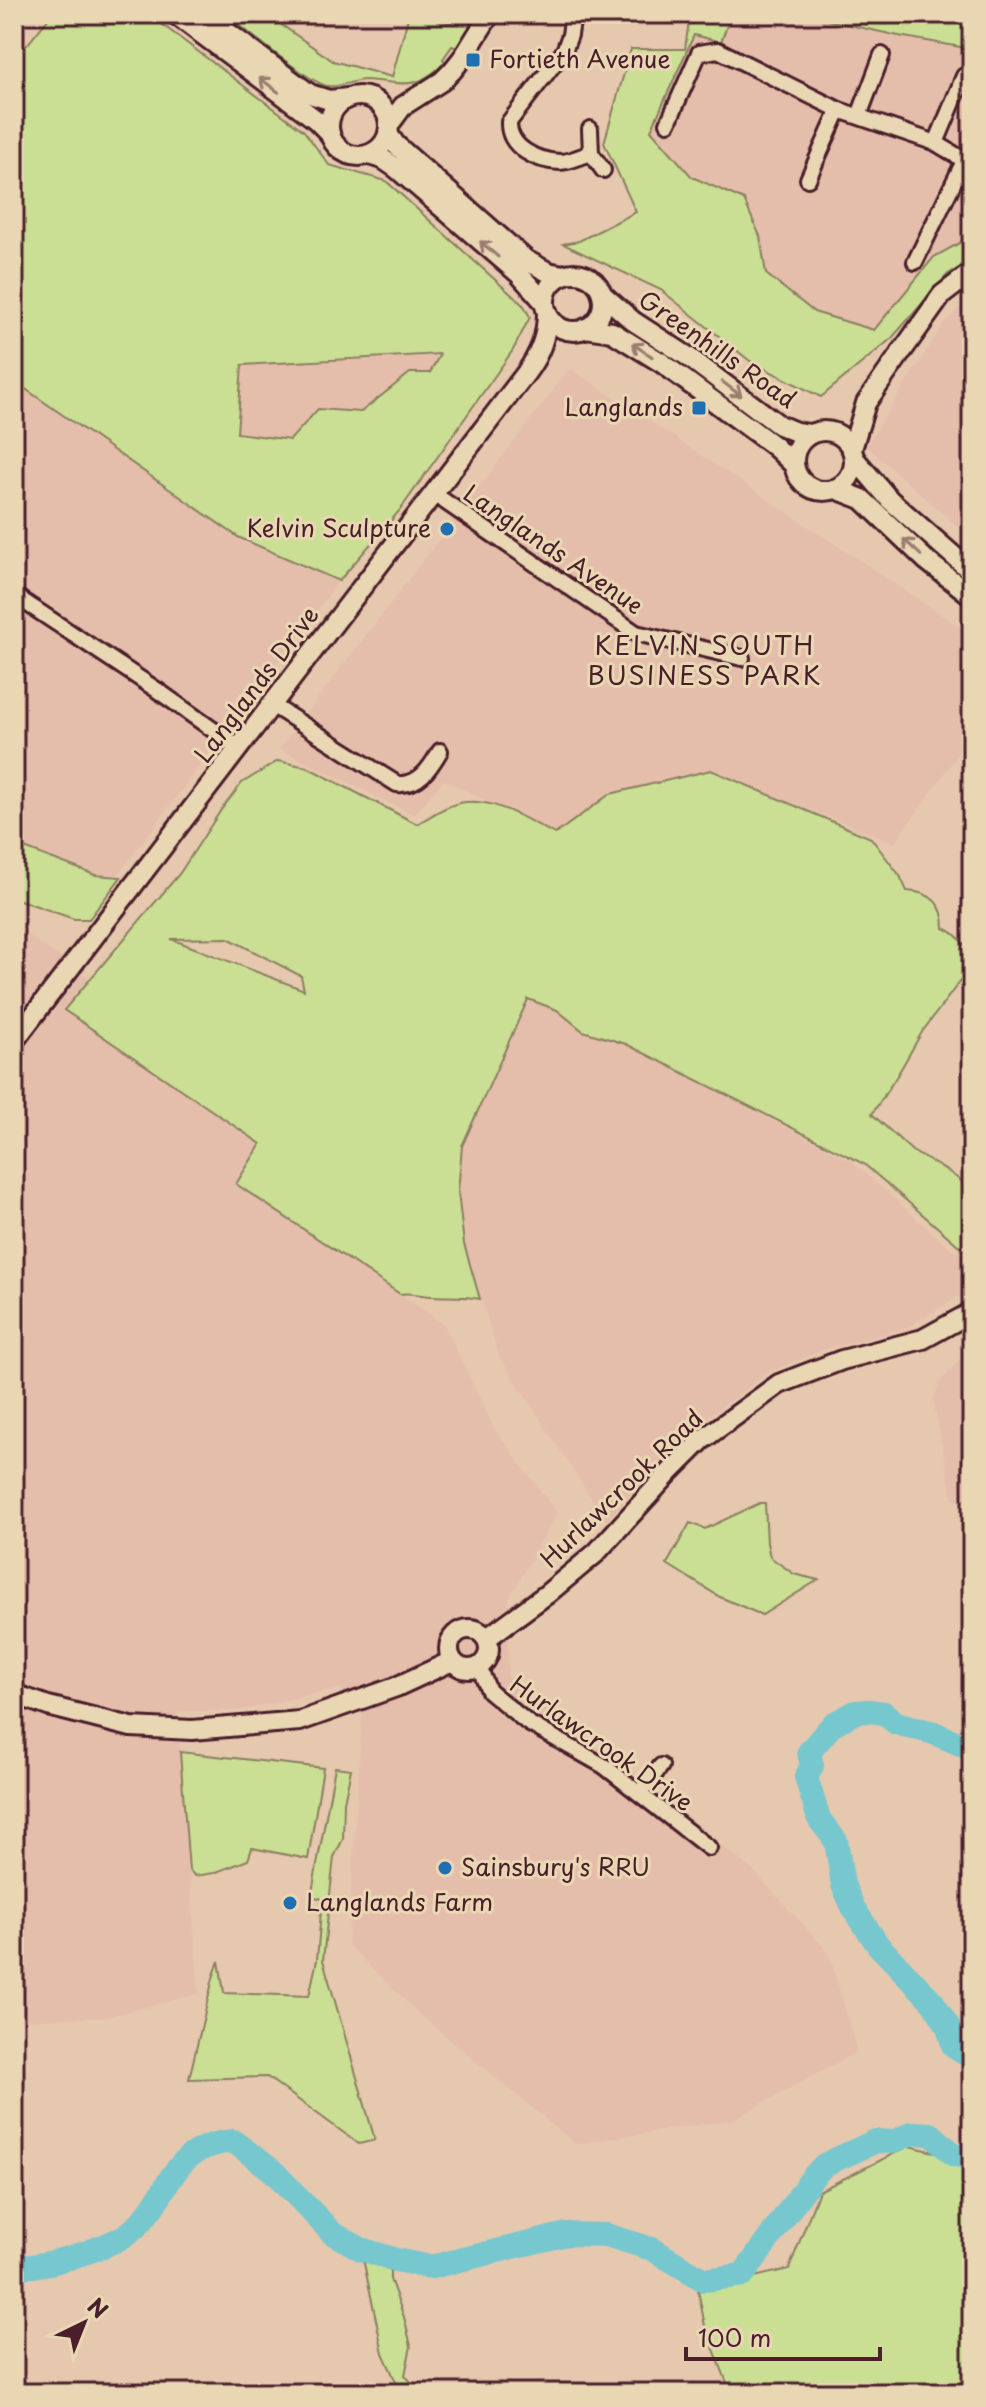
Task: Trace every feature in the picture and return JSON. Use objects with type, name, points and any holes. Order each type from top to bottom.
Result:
[{"type":"street","points":[[175,14],[315,119],[341,150],[350,155],[383,159],[396,168],[519,274],[557,325],[571,331],[595,321],[603,304],[602,294],[591,278],[582,274],[548,272],[526,260],[396,145],[384,109],[371,98]]},
{"type":"street","points":[[203,14],[310,94],[329,100],[419,94]]},
{"type":"street","points":[[369,155],[384,143],[403,106],[452,71],[490,14]]},
{"type":"street","points":[[573,14],[564,51],[509,122],[509,130],[517,146],[538,157],[558,162],[591,153]]},
{"type":"street","points":[[668,123],[699,53],[718,50],[839,110],[936,143],[968,163],[915,262]]},
{"type":"street","points":[[859,116],[882,55]]},
{"type":"street","points":[[936,143],[964,76]]},
{"type":"street","points":[[330,134],[329,125],[334,109],[348,98]]},
{"type":"street","points":[[808,179],[839,110]]},
{"type":"street","points":[[590,129],[591,153],[603,170]]},
{"type":"street","points":[[866,403],[850,477],[836,489],[820,492],[805,485],[794,465],[797,447],[818,432],[847,419],[866,403],[942,295],[972,272]]},
{"type":"street","points":[[546,308],[549,286],[563,275]]},
{"type":"street","name":"Greenhills Road","points":[[602,294],[633,321],[687,356],[779,425],[796,432],[818,432]]},
{"type":"street","name":"Langlands Drive","points":[[538,357],[547,327],[546,308]]},
{"type":"street","name":"Langlands Drive","points":[[14,1041],[538,357],[582,329]]},
{"type":"street","name":"Greenhills Road","points":[[582,329],[612,332],[662,363],[774,446],[794,465]]},
{"type":"street","points":[[818,432],[842,436],[890,500],[972,572]]},
{"type":"street","points":[[836,489],[862,499],[927,561],[972,596]]},
{"type":"street","name":"Langlands Avenue","points":[[434,494],[636,633],[742,658]]},
{"type":"street","points":[[14,595],[240,749]]},
{"type":"street","points":[[272,705],[397,784],[411,784],[417,780],[433,764],[440,751]]},
{"type":"street","name":"Hurlawcrook Road","points":[[487,1638],[596,1553],[702,1440],[779,1384],[842,1360],[923,1339],[972,1312]]},
{"type":"street","points":[[470,1629],[487,1638],[490,1651],[479,1667],[467,1670],[452,1661],[450,1643],[457,1633],[470,1629]]},
{"type":"street","points":[[14,1694],[131,1727],[192,1730],[300,1721],[396,1687],[452,1661]]},
{"type":"street","name":"Hurlawcrook Drive","points":[[479,1667],[489,1691],[528,1723],[604,1766],[709,1848]]},
{"type":"street","points":[[640,1793],[661,1766]]},
{"type":"shaded area","points":[[731,14],[800,14],[972,49],[972,236],[934,257],[874,330],[814,312],[765,274],[760,236],[744,200],[692,177],[651,130],[694,34],[721,42]]},
{"type":"shaded area","points":[[972,297],[972,539],[866,446],[944,323]]},
{"type":"shaded area","points":[[441,354],[430,373],[410,373],[361,412],[318,409],[290,440],[237,433],[241,365]]},
{"type":"shaded area","name":"KELVIN SOUTH BUSINESS PARK","points":[[570,368],[972,635],[972,735],[895,843],[711,771],[610,794],[555,834],[444,780],[414,815],[279,749]]},
{"type":"shaded area","points":[[14,381],[238,537],[339,581],[117,876],[95,875],[14,844]]},
{"type":"shaded area","points":[[14,926],[90,978],[65,1010],[261,1144],[236,1184],[444,1324],[494,1428],[557,1513],[509,1599],[508,1676],[754,1871],[829,1953],[857,2052],[732,2120],[575,2144],[418,2013],[348,1945],[362,1715],[340,1688],[238,1711],[177,1711],[199,1994],[105,2017],[14,2020]]},
{"type":"shaded area","points":[[528,999],[557,1010],[583,1031],[626,1044],[851,1161],[954,1251],[972,1258],[971,1289],[907,1328],[830,1348],[770,1371],[697,1425],[666,1454],[606,1521],[499,1356],[464,1244],[458,1192],[462,1146]]},
{"type":"shaded area","points":[[972,1346],[972,1502],[953,1500],[933,1400],[940,1382]]},
{"type":"green space","points":[[52,14],[148,14],[304,131],[329,165],[386,181],[524,306],[530,317],[513,350],[400,510],[339,581],[238,537],[14,381],[14,61]],"holes":[[[440,354],[430,373],[410,373],[361,412],[318,409],[290,440],[237,433],[242,365]]]},
{"type":"green space","points":[[226,14],[266,14],[333,61],[392,77],[409,14],[452,23],[458,14],[478,14],[457,48],[452,46],[443,59],[445,62],[425,78],[408,83],[365,80],[328,86],[293,66]]},
{"type":"green space","points":[[690,14],[731,14],[721,42],[694,35],[651,130],[692,177],[744,200],[760,236],[766,274],[814,312],[874,330],[934,257],[972,236],[972,261],[948,274],[892,338],[821,397],[750,361],[661,290],[563,244],[579,241],[636,212],[604,143],[631,49],[685,49]]},
{"type":"green space","points":[[800,14],[972,14],[972,49],[899,36]]},
{"type":"green space","points":[[278,761],[307,767],[417,824],[450,806],[477,802],[504,809],[555,834],[610,794],[711,770],[871,838],[900,876],[907,891],[934,900],[941,912],[944,928],[963,943],[970,954],[972,965],[922,1032],[872,1114],[912,1151],[972,1189],[972,1257],[864,1164],[626,1044],[583,1031],[557,1010],[528,999],[462,1146],[458,1192],[464,1244],[480,1299],[400,1294],[236,1184],[261,1144],[64,1010],[180,873],[242,783]],"holes":[[[228,938],[301,976],[304,990],[171,939]]]},
{"type":"green space","points":[[14,844],[95,875],[121,877],[89,919],[74,919],[14,898]]},
{"type":"green space","points":[[765,1503],[770,1557],[794,1574],[818,1580],[762,1615],[720,1597],[667,1564],[690,1523],[705,1529]]},
{"type":"green space","points":[[180,1752],[323,1768],[308,1859],[252,1848],[248,1860],[214,1873],[195,1876],[189,1870]]},
{"type":"green space","points":[[335,1767],[351,1769],[344,1802],[343,1839],[334,1857],[323,1960],[375,2140],[359,2144],[267,2077],[189,2079],[219,1961],[224,1993],[309,1996],[317,1960],[322,1899],[312,1896],[313,1887]]},
{"type":"green space","points":[[909,2146],[972,2161],[972,2393],[731,2393],[705,2326],[698,2290],[789,2269],[819,2191]]},
{"type":"green space","points":[[361,2249],[390,2258],[390,2279],[411,2346],[405,2375],[420,2393],[401,2393],[383,2353]]},
{"type":"waterway","points":[[972,1749],[934,1733],[896,1723],[884,1713],[856,1712],[833,1724],[809,1752],[812,1766],[806,1777],[819,1819],[836,1841],[843,1885],[854,1909],[878,1945],[933,2002],[948,2026],[953,2045],[972,2057]]},
{"type":"waterway","points":[[14,2264],[30,2266],[56,2261],[87,2252],[128,2234],[148,2213],[184,2161],[212,2145],[233,2141],[273,2171],[332,2233],[361,2249],[396,2260],[431,2267],[567,2234],[606,2235],[652,2249],[704,2280],[743,2275],[824,2165],[876,2141],[893,2142],[912,2133],[931,2134],[954,2155],[972,2157]]},
{"type":"place","name":"Fortieth Avenue","points":[[473,60]]},
{"type":"place","name":"Langlands","points":[[699,408]]},
{"type":"place","name":"Kelvin Sculpture","points":[[447,529]]},
{"type":"place","name":"Sainsbury's RRU","points":[[445,1868]]},
{"type":"place","name":"Langlands Farm","points":[[290,1903]]},
{"type":"district","name":"KELVIN SOUTH BUSINESS PARK","points":[[705,661]]}]
